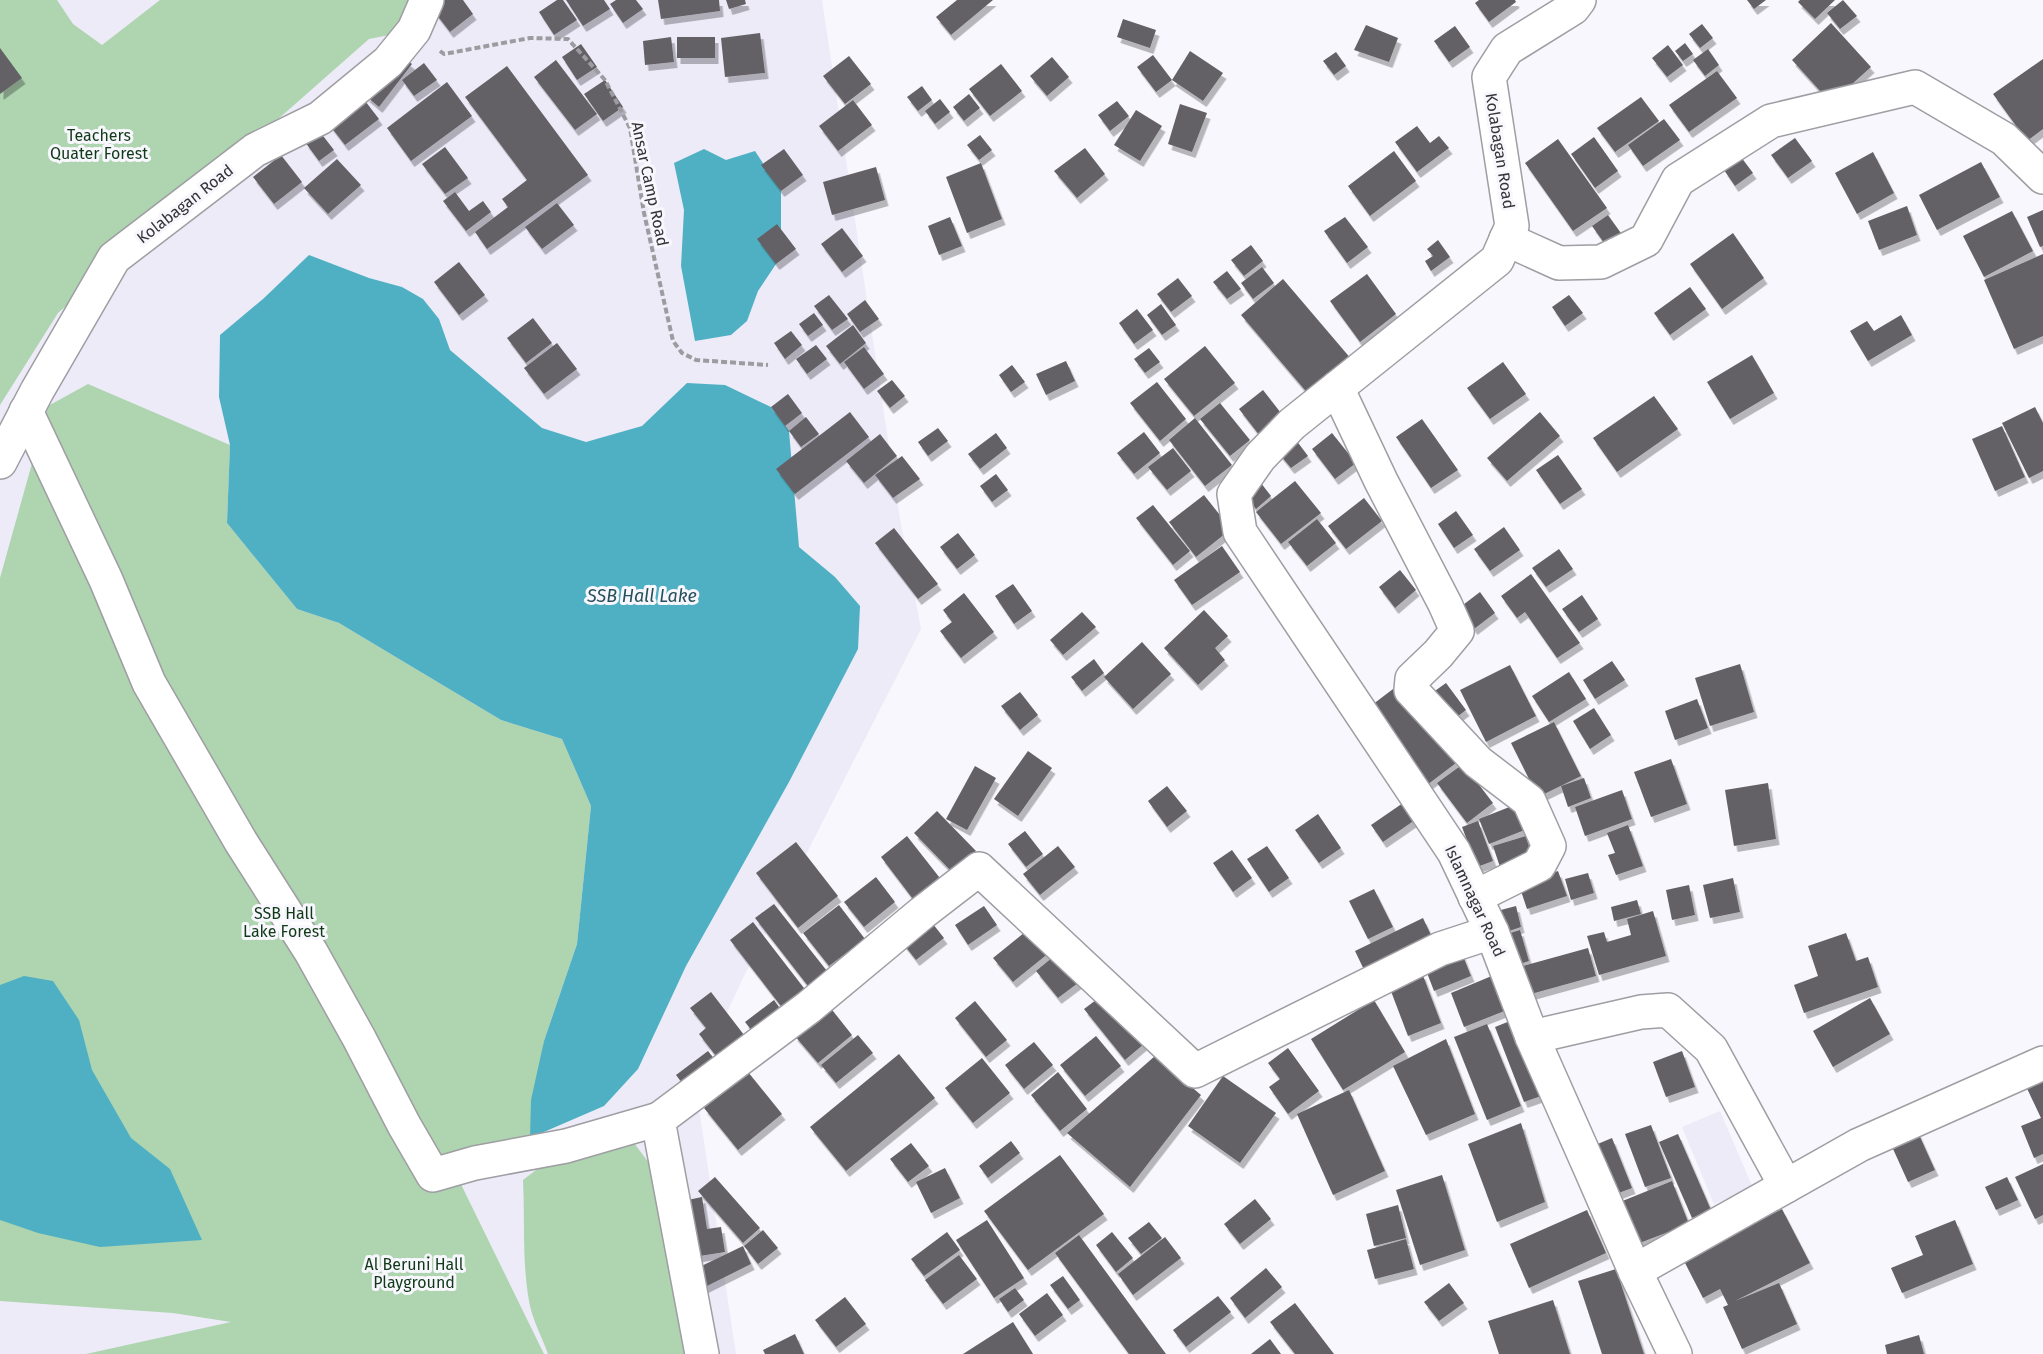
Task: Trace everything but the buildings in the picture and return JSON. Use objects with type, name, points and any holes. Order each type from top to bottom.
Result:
[{"type":"street","name":"Kolabagan Road","points":[[0,462],[26,411],[114,258],[255,150],[320,118],[388,62],[414,30],[427,0]]},
{"type":"street","name":"Kolabagan Road","points":[[1292,424],[1497,260],[1512,226],[1489,77],[1507,49],[1573,8],[1579,0]]},
{"type":"street","points":[[1506,239],[1559,263],[1601,262],[1646,240],[1678,180],[1771,121],[1915,87],[2004,139],[2043,177]]},
{"type":"street","points":[[1337,388],[1457,631],[1438,654],[1412,679],[1411,690],[1478,762],[1529,801],[1549,846],[1539,865],[1475,897]]},
{"type":"street","points":[[26,411],[106,580],[149,683],[241,842],[311,952],[433,1175],[475,1163],[566,1146],[659,1119],[809,1007],[979,869],[1195,1071],[1440,949],[1492,933]]},
{"type":"street","name":"Islamnagar Road","points":[[1292,424],[1260,457],[1234,494],[1240,532],[1454,852],[1492,933],[1533,1037],[1635,1271],[1675,1354]]},
{"type":"street","points":[[1533,1037],[1641,1012],[1668,1010],[1711,1049],[1786,1186]]},
{"type":"street","points":[[1635,1271],[1859,1145],[2043,1063]]},
{"type":"street","points":[[659,1119],[702,1354]]},
{"type":"path","name":"Ansar Camp Road","points":[[414,30],[444,54],[530,38],[568,39],[605,80],[630,128],[644,213],[673,341],[681,353],[696,360],[768,365]]},
{"type":"shaded area","points":[[0,0],[822,0],[899,513],[921,629],[742,980],[695,1082],[736,1354],[0,1354]]},
{"type":"shaded area","points":[[1720,1111],[1753,1188],[1714,1204],[1682,1127]]},
{"type":"green space","name":"Teachers Quater Forest","points":[[0,0],[57,0],[73,24],[102,45],[160,0],[420,0],[414,30],[369,39],[58,313],[0,405]]},
{"type":"green space","name":"SSB Hall Lake Forest","points":[[88,384],[230,445],[227,523],[297,609],[339,623],[501,720],[562,739],[591,806],[577,944],[544,1041],[530,1138],[453,1168],[544,1354],[86,1354],[231,1322],[173,1313],[0,1301],[0,578],[48,406]]},
{"type":"green space","points":[[631,1139],[652,1167],[692,1354],[548,1354],[529,1301],[523,1180],[536,1170]]},
{"type":"water","points":[[704,149],[726,160],[755,151],[781,191],[781,246],[776,264],[758,291],[747,321],[731,335],[695,341],[681,266],[684,210],[674,163]]},
{"type":"water","name":"SSB Hall Lake","points":[[309,255],[369,278],[402,287],[423,299],[439,319],[450,350],[542,428],[586,442],[642,426],[687,383],[725,385],[771,407],[789,431],[799,547],[835,577],[860,606],[858,649],[789,782],[686,966],[638,1069],[604,1106],[530,1138],[531,1100],[544,1041],[577,944],[591,806],[562,739],[501,720],[339,623],[297,609],[227,523],[230,445],[219,397],[220,335],[263,299]]},
{"type":"water","points":[[24,976],[53,981],[79,1020],[92,1070],[131,1138],[170,1169],[202,1240],[100,1247],[38,1233],[0,1220],[0,985]]},
{"type":"park label","name":"Al Beruni Hall Playground","points":[[414,1273]]}]
